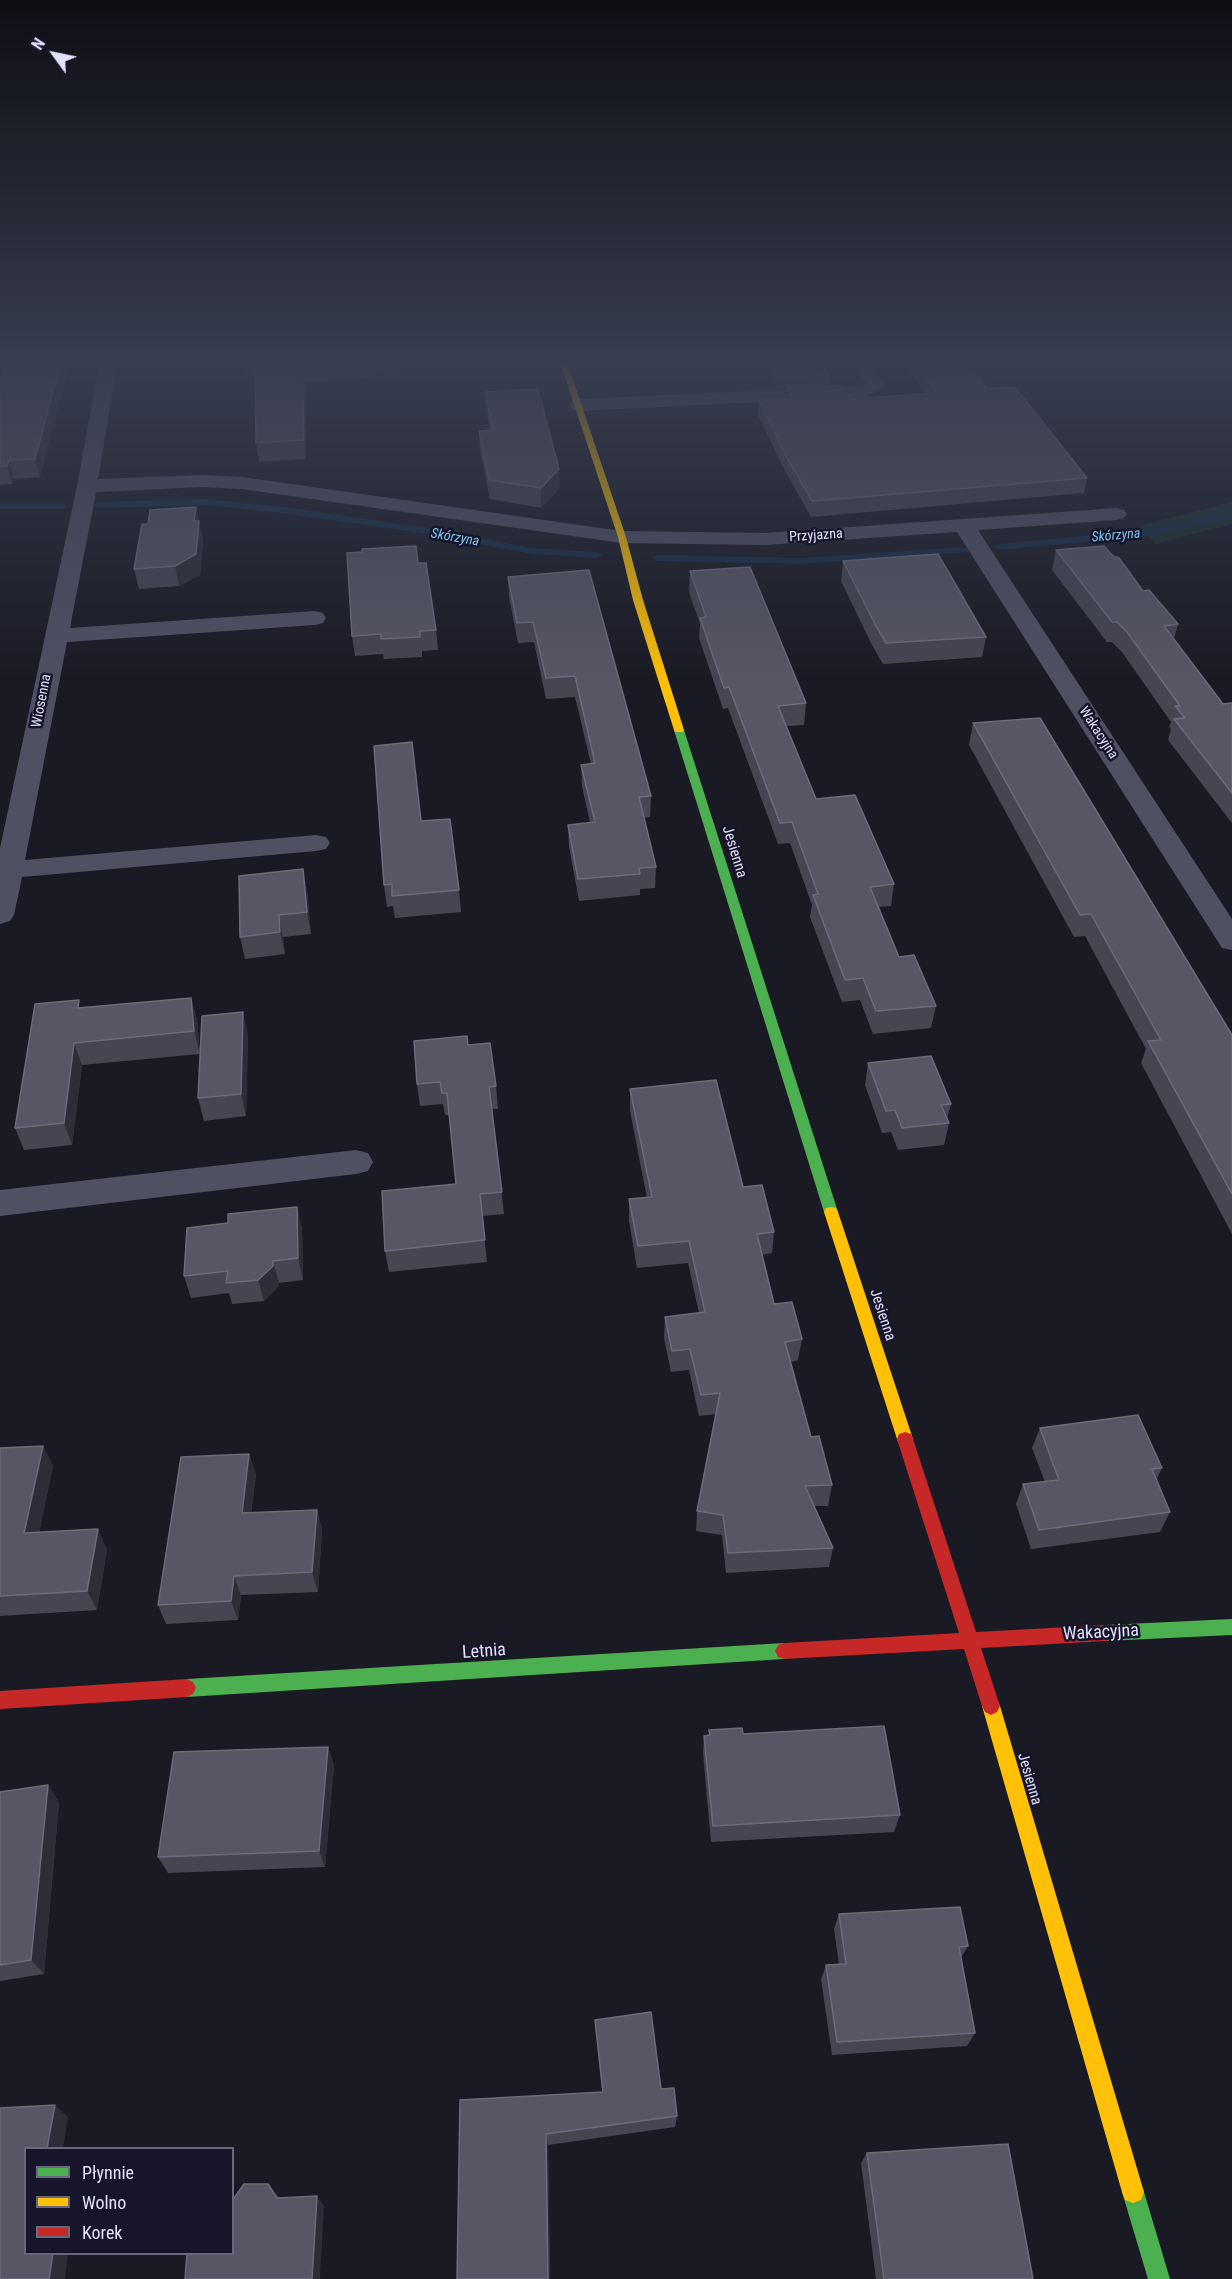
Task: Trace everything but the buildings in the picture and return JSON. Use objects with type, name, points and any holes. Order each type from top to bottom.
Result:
[{"type":"street","name":"Wiosenna","points":[[0,915],[90,471]]},
{"type":"street","name":"Jesienna","points":[[601,471],[622,537],[638,600],[785,1071],[971,1639],[1158,2279]]},
{"type":"street","points":[[87,486],[203,481],[242,483],[622,537]]},
{"type":"street","name":"Przyjazna","points":[[622,537],[766,539],[1117,514]]},
{"type":"street","name":"Wakacyjna","points":[[963,524],[1232,941]]},
{"type":"street","points":[[55,636],[315,618]]},
{"type":"street","points":[[8,870],[316,843]]},
{"type":"street","points":[[0,1203],[356,1162]]},
{"type":"street","name":"Wakacyjna","points":[[971,1639],[1232,1627]]},
{"type":"street","name":"Letnia","points":[[0,1700],[971,1639]]},
{"type":"green space","points":[[1232,502],[1232,524],[1155,544],[1139,526]]},
{"type":"waterway","name":"Skórzyna","points":[[98,505],[206,502],[291,511],[422,530],[532,551],[598,555]]},
{"type":"waterway","name":"Skórzyna","points":[[0,506],[63,506]]},
{"type":"waterway","name":"Skórzyna","points":[[999,547],[1148,533],[1232,515]]},
{"type":"waterway","name":"Skórzyna","points":[[657,558],[800,561],[966,550]]},
{"type":"traffic: fast","points":[[679,730],[831,1212]]},
{"type":"traffic: fast","points":[[1106,1633],[1232,1627]]},
{"type":"traffic: fast","points":[[187,1688],[784,1651]]},
{"type":"traffic: fast","points":[[1133,2192],[1159,2279]]},
{"type":"traffic: slow","points":[[600,471],[622,537],[638,600],[679,730]]},
{"type":"traffic: slow","points":[[831,1212],[905,1439]]},
{"type":"traffic: slow","points":[[991,1706],[1133,2192]]},
{"type":"traffic: jam","points":[[905,1439],[991,1706]]},
{"type":"traffic: jam","points":[[784,1651],[1106,1633]]},
{"type":"traffic: jam","points":[[0,1700],[187,1688]]}]
